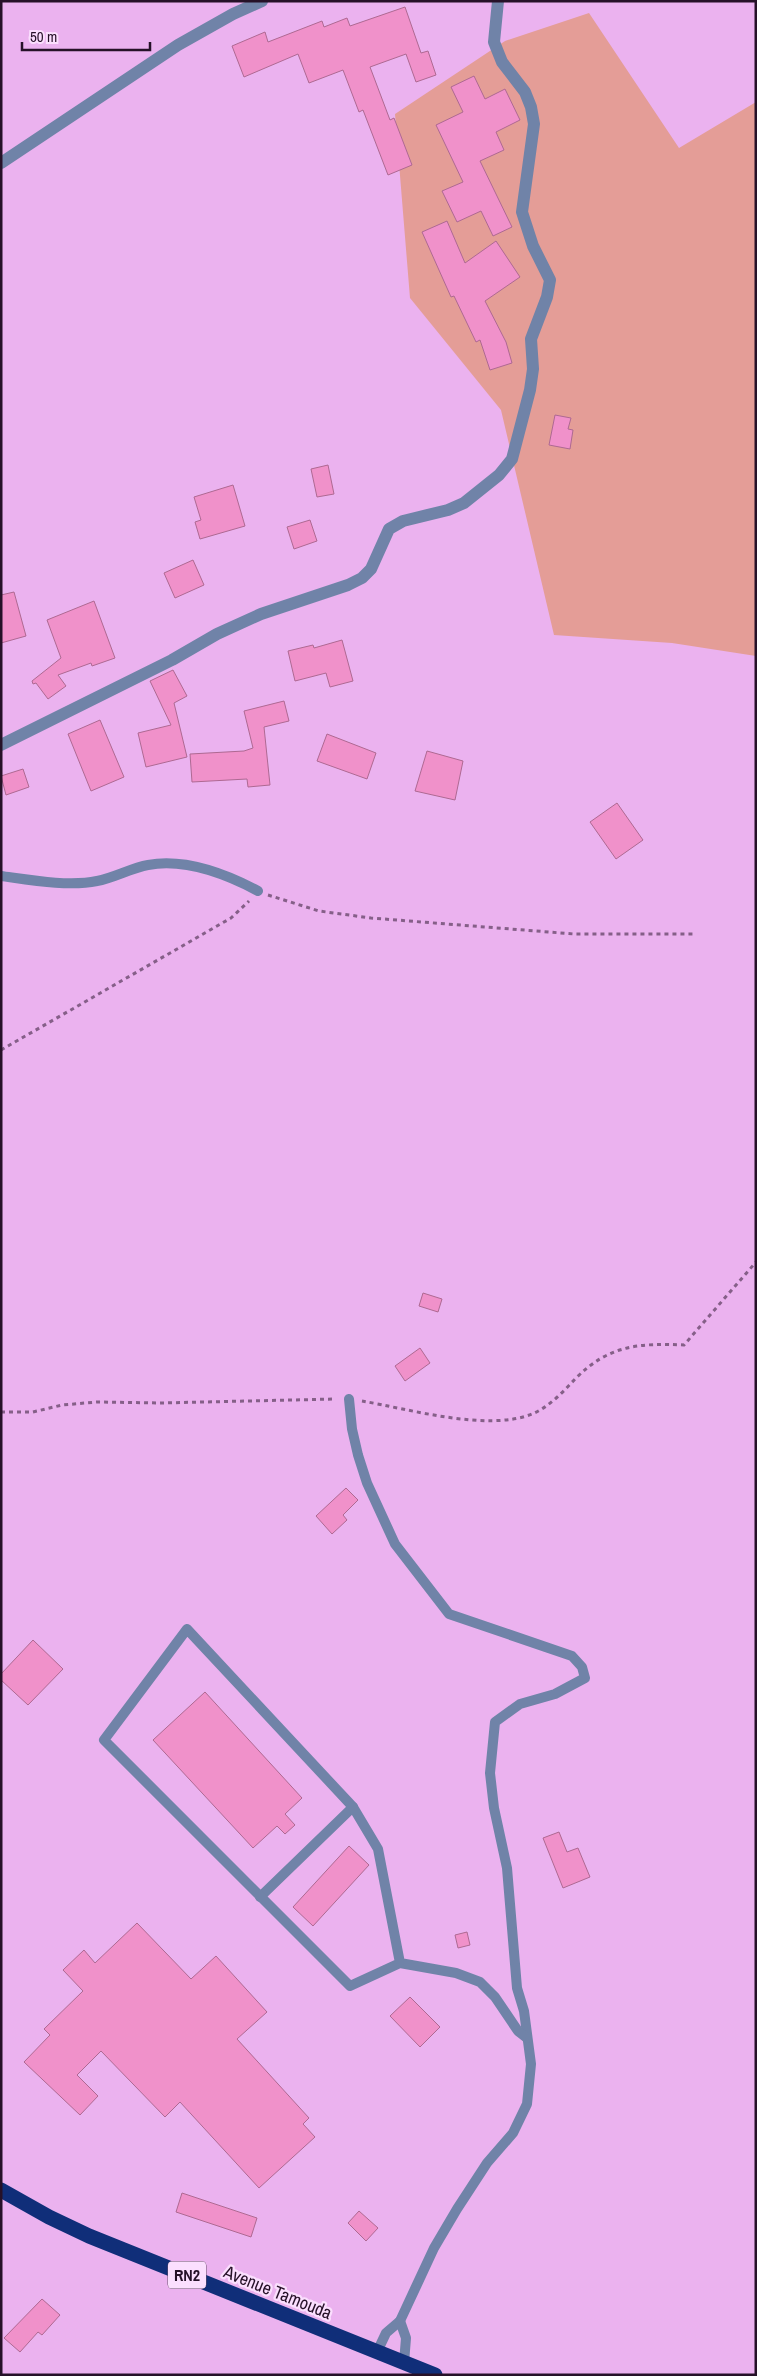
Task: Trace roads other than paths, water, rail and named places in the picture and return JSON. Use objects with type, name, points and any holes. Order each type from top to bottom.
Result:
[{"type":"highway","name":"Avenue Tamouda","points":[[1,2190],[89,2236],[434,2375]]},
{"type":"street","points":[[1,163],[178,45],[216,22],[262,1]]},
{"type":"street","points":[[1,745],[172,660],[217,634],[261,614],[348,585],[362,578],[371,569],[389,529],[402,521],[448,510],[464,503],[499,475],[512,459],[530,390],[533,369],[531,339],[547,297],[550,280],[533,246],[522,212],[534,124],[531,107],[525,92],[502,62],[494,42],[498,1]]},
{"type":"lane","points":[[1,876],[72,882],[97,881],[149,865],[172,864],[210,871],[234,879],[258,891]]},
{"type":"lane","points":[[349,1399],[352,1429],[367,1484],[395,1544],[449,1614],[572,1656],[582,1667],[585,1678],[554,1694],[520,1704],[494,1722],[490,1773],[494,1808],[507,1868],[517,1988],[524,2011],[530,2064],[527,2104],[513,2132],[486,2163],[434,2248],[400,2321],[386,2333],[377,2352]]},
{"type":"lane","points":[[400,1963],[378,1848],[353,1808],[187,1629],[104,1740],[350,1986],[400,1963],[456,1974],[480,1982],[495,1997],[518,2031],[527,2038]]},
{"type":"lane","points":[[260,1896],[353,1808]]},
{"type":"lane","points":[[400,2321],[407,2346],[404,2362]]}]
